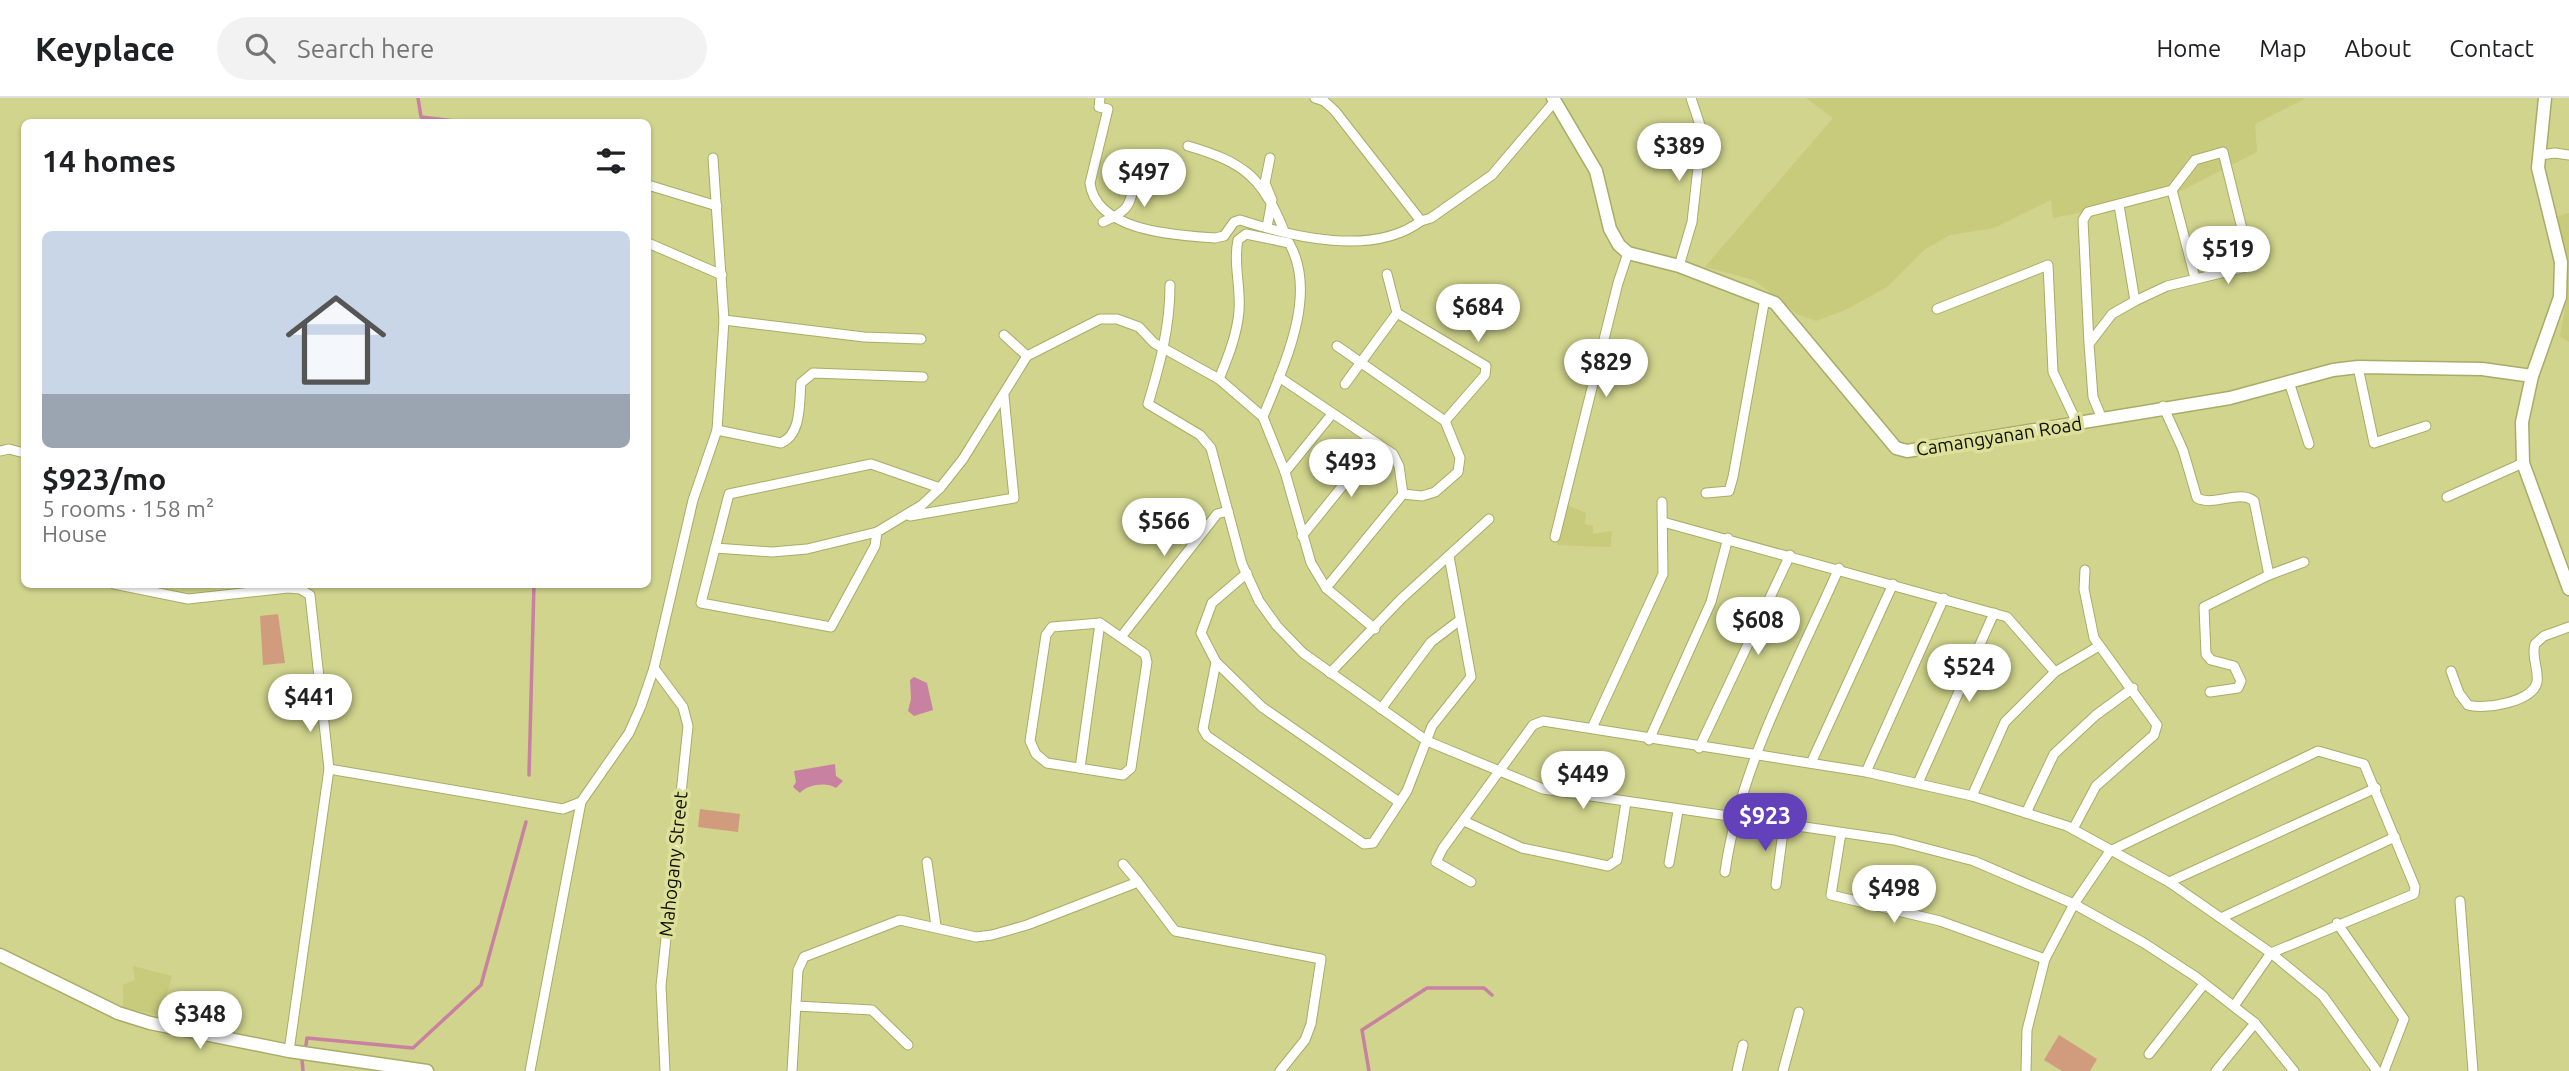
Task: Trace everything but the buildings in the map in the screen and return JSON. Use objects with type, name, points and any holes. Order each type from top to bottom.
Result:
[{"type":"street","points":[[1100,98],[1099,107],[1108,110],[1090,183],[1091,194],[1115,220]]},
{"type":"street","points":[[1315,98],[1324,101],[1335,111],[1421,221]]},
{"type":"street","points":[[1679,266],[1692,222],[1702,131],[1691,98]]},
{"type":"street","points":[[2545,98],[2538,168],[2561,262],[2560,297],[2532,376],[2522,422],[2523,463],[2569,589]]},
{"type":"street","points":[[1103,222],[1115,220],[1130,225],[1215,238],[1224,236],[1234,222],[1240,220],[1352,243],[1375,241],[1432,218],[1492,175],[1554,99],[1596,171],[1610,229],[1628,253],[1618,283],[1555,537]]},
{"type":"street","points":[[1188,146],[1220,154],[1256,179],[1272,200],[1267,227]]},
{"type":"street","points":[[2089,344],[2112,314],[2135,301],[2167,286],[2242,268],[2250,261],[2223,152],[2195,160],[2172,190],[2088,212],[2083,219],[2089,344],[2093,397],[2102,419]]},
{"type":"street","points":[[2540,155],[2569,155]]},
{"type":"street","points":[[530,1071],[581,802],[629,733],[654,668],[693,500],[717,430],[724,320],[713,158]]},
{"type":"street","points":[[1270,158],[1265,183],[1284,231]]},
{"type":"street","points":[[1115,220],[1130,202],[1135,178]]},
{"type":"street","points":[[651,186],[717,206]]},
{"type":"street","points":[[2172,190],[2195,278]]},
{"type":"street","points":[[2119,205],[2135,301]]},
{"type":"street","points":[[1219,379],[1233,345],[1239,310],[1236,250],[1238,240],[1246,234],[1289,243],[1296,255],[1300,289],[1294,333],[1264,417]]},
{"type":"street","points":[[651,244],[722,275]]},
{"type":"street","name":"Camangyanan Road","points":[[1628,253],[1679,266],[1775,303],[1884,438],[1896,448],[1907,451],[2230,398],[2358,367],[2482,369],[2532,376]]},
{"type":"street","points":[[1937,309],[2048,265],[2053,372],[2077,423]]},
{"type":"street","points":[[1387,274],[1397,313],[1486,366],[1485,375],[1445,421]]},
{"type":"street","points":[[1170,285],[1170,315],[1164,348],[1148,404],[1200,435],[1212,448],[1247,573],[1259,601],[1277,626],[1303,653],[1381,709],[1427,741],[1543,789],[1678,811],[1736,816],[1894,840],[1973,861],[2074,904],[2136,938],[2255,1023],[2294,1071]]},
{"type":"street","points":[[1706,493],[1729,491],[1765,298]]},
{"type":"street","points":[[1345,384],[1397,313]]},
{"type":"street","points":[[715,548],[772,552],[807,549],[877,533],[922,505],[940,488],[1004,396],[1027,356],[1100,319],[1117,319],[1139,327],[1164,348],[1219,379],[1264,417],[1285,472],[1311,563],[1326,588],[1375,629]]},
{"type":"street","points":[[724,320],[864,337],[921,339]]},
{"type":"street","points":[[1004,335],[1027,356]]},
{"type":"street","points":[[1337,346],[1445,421],[1460,458],[1458,471],[1435,492],[1422,496],[1403,494]]},
{"type":"street","points":[[2358,367],[2374,443],[2426,426]]},
{"type":"street","points":[[717,430],[780,443],[789,440],[796,428],[801,383],[813,373],[923,377]]},
{"type":"street","points":[[1279,377],[1393,454],[1399,466],[1403,494],[1326,588]]},
{"type":"street","points":[[2289,382],[2309,444]]},
{"type":"street","points":[[901,518],[1014,498],[1004,396]]},
{"type":"street","points":[[2163,407],[2183,450],[2197,499],[2203,502],[2246,496],[2254,501],[2269,575]]},
{"type":"street","points":[[1285,472],[1332,414]]},
{"type":"street","points":[[1302,536],[1377,443]]},
{"type":"street","points":[[0,451],[9,449],[21,452]]},
{"type":"street","points":[[2448,497],[2523,463]]},
{"type":"street","points":[[877,533],[875,546],[831,627],[701,603],[729,494],[871,464],[940,488]]},
{"type":"street","points":[[1592,728],[1658,592],[1664,574],[1662,502]]},
{"type":"street","points":[[1122,637],[1217,514],[1228,511]]},
{"type":"street","points":[[1330,673],[1401,599],[1489,519]]},
{"type":"street","points":[[1663,522],[1839,568],[2007,617],[2055,672]]},
{"type":"street","points":[[1649,740],[1711,602],[1728,538]]},
{"type":"street","points":[[1699,748],[1790,555]]},
{"type":"street","points":[[1216,663],[1203,729],[1207,736],[1364,844],[1373,843],[1407,791],[1432,726],[1471,677],[1448,556]]},
{"type":"street","points":[[2210,692],[2238,688],[2241,681],[2234,666],[2211,660],[2206,654],[2204,607],[2269,575],[2304,562]]},
{"type":"street","points":[[1725,872],[1736,816],[1756,757],[1839,568]]},
{"type":"street","points":[[2073,829],[2096,786],[2157,730],[2133,688],[2099,646],[2084,589],[2085,570]]},
{"type":"street","points":[[1247,573],[1212,603],[1201,633],[1216,663],[1262,707],[1399,802]]},
{"type":"street","points":[[1811,763],[1893,584]]},
{"type":"street","points":[[134,588],[188,599],[288,588],[300,589],[310,595],[328,769],[289,1051]]},
{"type":"street","points":[[1866,772],[1944,598]]},
{"type":"street","points":[[1918,783],[1994,613]]},
{"type":"street","points":[[1381,709],[1431,642],[1460,620]]},
{"type":"street","points":[[1080,768],[1100,623]]},
{"type":"street","points":[[1100,623],[1122,637],[1144,654],[1147,662],[1131,768],[1123,775],[1046,763],[1036,754],[1030,741],[1046,635],[1052,627],[1100,623]]},
{"type":"street","points":[[2451,671],[2459,693],[2468,705],[2483,707],[2522,697],[2535,688],[2537,681],[2535,644],[2544,636],[2569,627]]},
{"type":"street","points":[[1972,796],[2005,722],[2055,672],[2099,646]]},
{"type":"street","name":"Mahogany Street","points":[[654,668],[683,707],[688,726],[661,986],[665,1071]]},
{"type":"street","points":[[2026,813],[2054,754],[2096,715],[2133,688]]},
{"type":"street","points":[[1471,883],[1436,862],[1534,725],[1543,721],[1699,748],[1866,772],[1972,796],[2073,829],[2169,882],[2223,917],[2323,996],[2377,1071]]},
{"type":"street","points":[[2026,1071],[2027,1030],[2045,959],[2074,904],[2110,850],[2320,750],[2366,765],[2415,887],[2414,894],[2337,923],[2271,953],[2234,1006]]},
{"type":"street","points":[[328,769],[563,809],[581,802]]},
{"type":"street","points":[[2169,882],[2376,788]]},
{"type":"street","points":[[1464,821],[1522,848],[1608,866],[1616,860],[1626,802]]},
{"type":"street","points":[[1669,863],[1678,811]]},
{"type":"street","points":[[1776,886],[1784,824]]},
{"type":"street","points":[[1841,833],[1831,895],[1940,921],[2045,959]]},
{"type":"street","points":[[2223,917],[2395,837]]},
{"type":"street","points":[[926,862],[936,926]]},
{"type":"street","points":[[1123,864],[1175,931],[1321,959],[1311,1024],[1305,1040],[1280,1071]]},
{"type":"street","points":[[792,1071],[798,970],[804,957],[900,920],[976,937],[992,935],[1027,925],[1138,882]]},
{"type":"street","points":[[2460,901],[2473,1071]]},
{"type":"street","points":[[2337,923],[2404,1019],[2384,1071]]},
{"type":"street","points":[[0,955],[118,1013],[139,1020],[289,1051],[427,1071]]},
{"type":"street","points":[[2149,1054],[2204,984]]},
{"type":"street","points":[[796,1006],[872,1010],[908,1045]]},
{"type":"street","points":[[1783,1071],[1799,1012]]},
{"type":"street","points":[[2216,1071],[2255,1023]]},
{"type":"street","points":[[1737,1071],[1743,1045]]},
{"type":"shaded area","points":[[1806,98],[2306,98],[2255,124],[2257,152],[2175,194],[2053,218],[2051,200],[1994,228],[1950,235],[1924,250],[1887,287],[1845,310],[1816,321],[1797,314],[1754,280],[1705,267],[1833,118]]},
{"type":"shaded area","points":[[2569,213],[2569,342],[2560,336],[2568,294],[2556,217]]},
{"type":"shaded area","points":[[1567,505],[1586,513],[1585,524],[1593,526],[1593,534],[1612,531],[1611,547],[1557,545]]},
{"type":"shaded area","points":[[278,614],[285,663],[263,665],[260,616]]},
{"type":"shaded area","points":[[914,677],[927,683],[933,710],[914,716],[908,711],[911,699],[910,680]]},
{"type":"shaded area","points":[[835,764],[836,776],[843,781],[836,788],[818,785],[800,793],[793,787],[796,782],[794,771]]},
{"type":"shaded area","points":[[700,809],[740,814],[738,832],[698,827]]},
{"type":"shaded area","points":[[133,966],[172,976],[161,1016],[123,1007],[123,985],[135,980]]},
{"type":"shaded area","points":[[2059,1035],[2097,1059],[2090,1071],[2062,1071],[2044,1060]]},
{"type":"waterway","points":[[418,98],[421,117],[438,119]]},
{"type":"waterway","points":[[529,775],[534,588]]},
{"type":"waterway","points":[[306,1045],[307,1038],[413,1048],[481,985],[526,822]]},
{"type":"waterway","points":[[1369,1071],[1362,1030],[1427,988],[1484,988],[1492,995]]},
{"type":"waterway","points":[[302,1060],[303,1071]]}]
